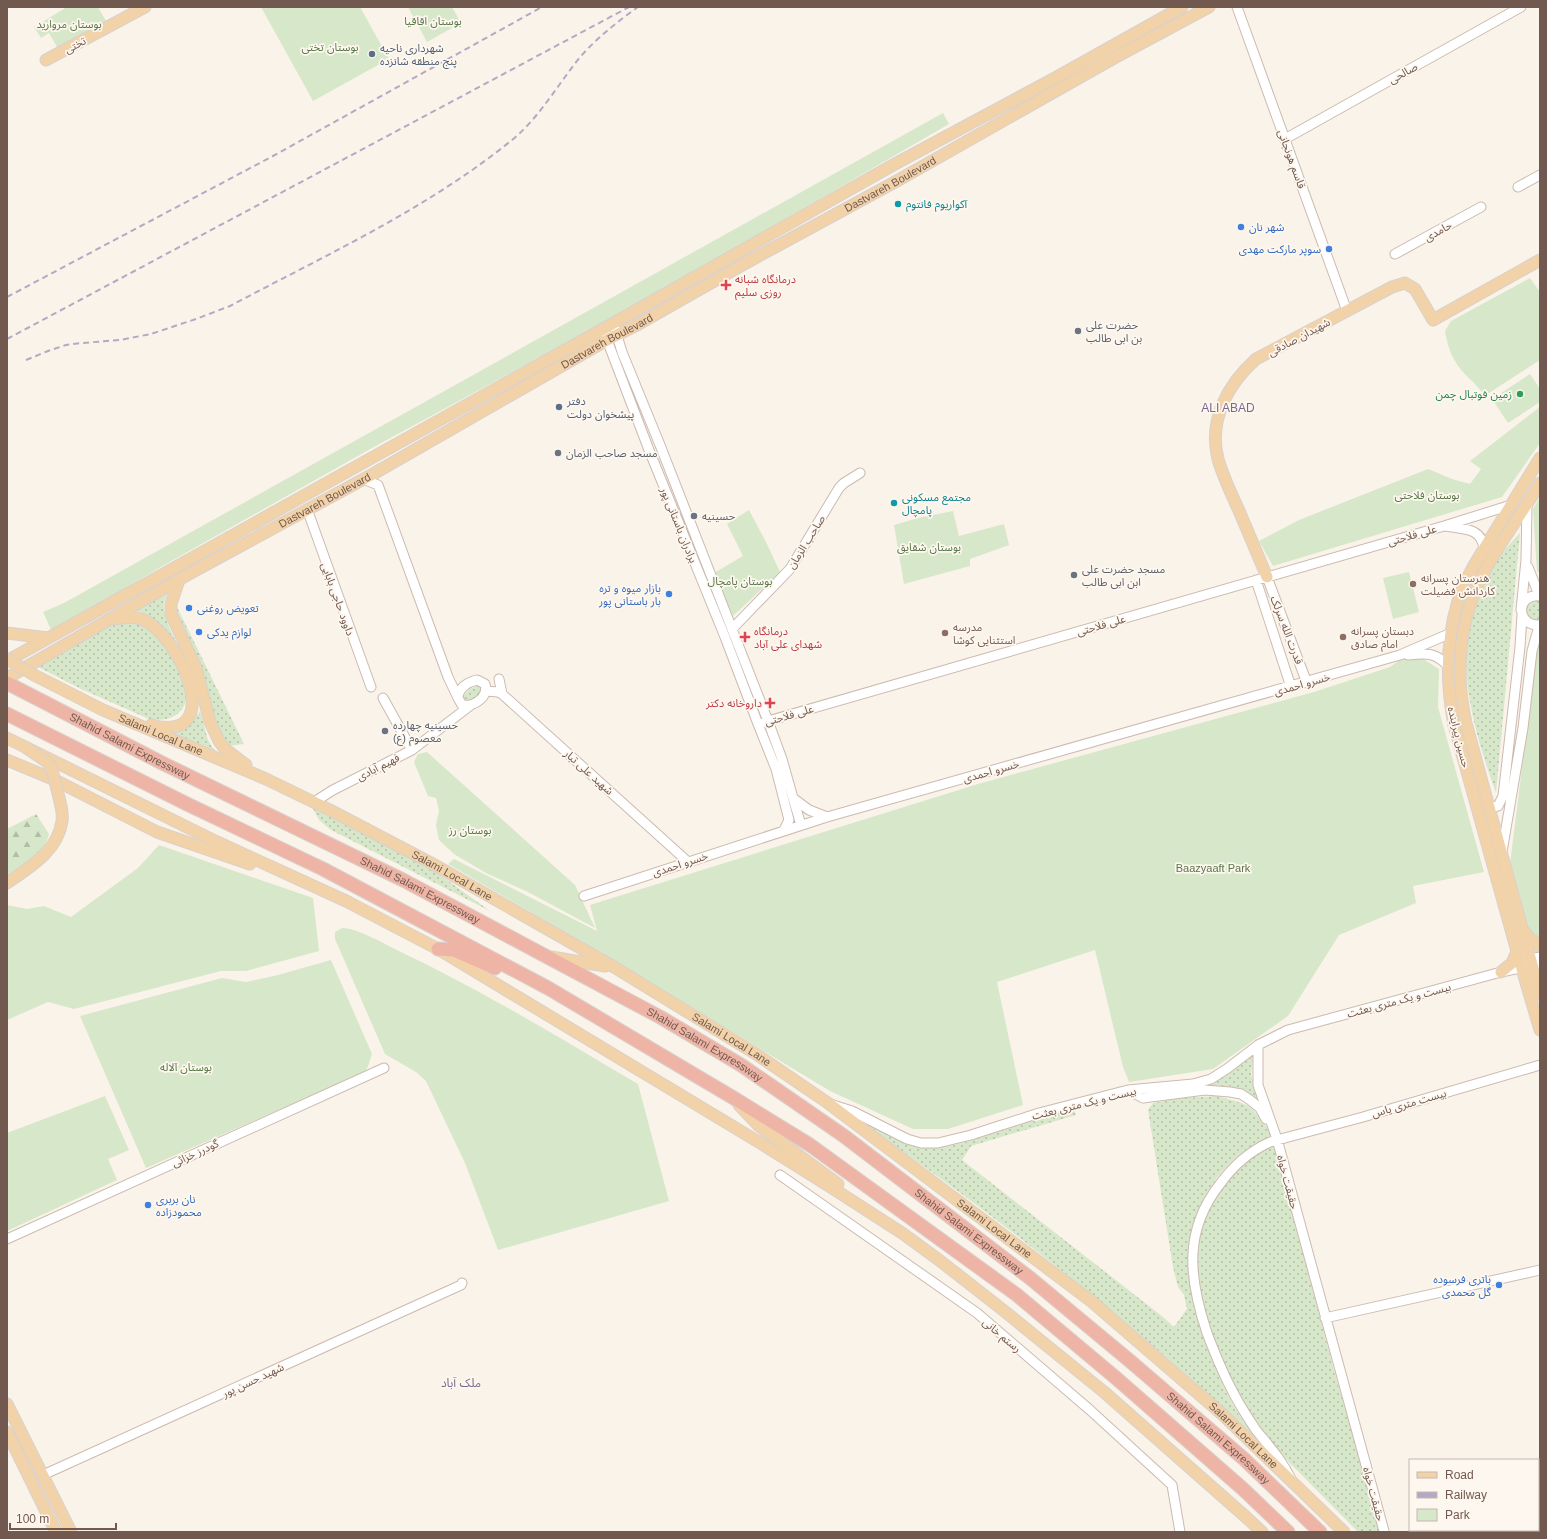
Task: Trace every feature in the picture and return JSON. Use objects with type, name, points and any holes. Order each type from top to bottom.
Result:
[{"type":"highway","name":"Shahid Salami Expressway","points":[[9,683],[155,759],[403,880],[660,1017],[741,1065],[844,1136],[1030,1278],[1130,1361],[1244,1459],[1320,1532]]},
{"type":"highway","name":"Shahid Salami Expressway","points":[[7,714],[187,804],[323,869],[548,988],[810,1145],[1017,1295],[1116,1378],[1244,1489],[1288,1532]]},
{"type":"highway","points":[[438,949],[454,950],[492,967],[548,988]]},
{"type":"main road","name":"تختی","points":[[46,60],[145,7]]},
{"type":"main road","name":"Dastvareh Boulevard","points":[[7,660],[49,638],[893,165],[1055,78],[1182,7]]},
{"type":"main road","name":"Dastvareh Boulevard","points":[[9,683],[107,620],[363,479],[612,337],[895,182],[1114,58],[1209,7]]},
{"type":"main road","name":"شهیدان صادقی","points":[[1262,579],[1218,458],[1216,439],[1217,423],[1222,404],[1232,386],[1244,370],[1256,359],[1379,293],[1405,283],[1415,289],[1433,320],[1540,260]]},
{"type":"main road","name":"حسین پیراینده","points":[[1540,458],[1473,567],[1458,601],[1451,633],[1448,666],[1449,696],[1454,725],[1516,951],[1540,1030]]},
{"type":"main road","name":"حسین پیراینده","points":[[1540,483],[1480,580],[1470,605],[1460,649],[1460,680],[1463,709],[1523,930],[1536,961],[1540,994]]},
{"type":"main road","points":[[179,580],[171,604],[171,614],[196,668],[206,711],[214,732],[224,749],[266,779]]},
{"type":"main road","points":[[103,710],[164,728],[173,727],[187,719],[192,712],[193,702],[192,692],[186,674],[174,651],[157,630],[141,619],[131,617],[107,620]]},
{"type":"main road","points":[[7,633],[49,638]]},
{"type":"main road","name":"Salami Local Lane","points":[[7,660],[103,710],[266,779],[314,802],[431,863],[614,967],[756,1054],[828,1103],[1091,1301],[1222,1414],[1344,1532]]},
{"type":"main road","points":[[7,738],[215,842],[346,901],[438,949],[757,1141],[902,1233]]},
{"type":"main road","points":[[7,883],[42,858],[52,847],[59,835],[62,820],[62,806],[52,769],[47,762],[25,747]]},
{"type":"main road","points":[[7,760],[55,780],[157,832],[216,853],[296,878]]},
{"type":"main road","points":[[1523,930],[1529,938],[1540,945]]},
{"type":"main road","points":[[1502,972],[1512,963],[1516,951]]},
{"type":"main road","points":[[543,955],[614,967]]},
{"type":"main road","points":[[732,1097],[759,1126],[806,1159],[945,1264],[1104,1392],[1262,1532]]},
{"type":"main road","points":[[7,1404],[43,1475],[64,1531]]},
{"type":"main road","points":[[7,1432],[64,1531]]},
{"type":"main road","points":[[1226,1499],[1251,1532]]},
{"type":"street","name":"قاسم هونجانی","points":[[1237,7],[1347,311]]},
{"type":"street","name":"صالحی","points":[[1285,139],[1521,7]]},
{"type":"street","points":[[1518,187],[1540,175]]},
{"type":"street","name":"حامدی","points":[[1395,254],[1481,207]]},
{"type":"street","name":"برادران باستانی پور","points":[[609,325],[652,457],[725,636],[776,769],[789,820],[784,830]]},
{"type":"street","name":"برادران باستانی پور","points":[[612,337],[622,352],[660,445],[768,721],[782,760],[801,825]]},
{"type":"street","name":"صاحب الزمان","points":[[732,629],[790,569],[839,488],[860,473]]},
{"type":"street","points":[[363,479],[378,485],[452,686],[463,703]]},
{"type":"street","name":"علی فلاحتی","points":[[758,724],[1444,526],[1510,505]]},
{"type":"street","points":[[1488,803],[1492,807],[1498,806],[1503,796],[1520,648],[1526,560],[1527,505]]},
{"type":"street","name":"داوود حاجی بابایی","points":[[307,509],[370,687]]},
{"type":"street","points":[[1444,526],[1475,532],[1480,536],[1483,542],[1484,550]]},
{"type":"street","points":[[1502,852],[1522,736],[1532,651],[1540,625],[1535,626],[1527,622],[1522,612],[1522,605],[1529,597],[1540,595],[1528,570],[1526,560]]},
{"type":"street","name":"قدرت الله سرلک","points":[[1262,579],[1307,683]]},
{"type":"street","name":"قدرت الله سرلک","points":[[1262,579],[1292,687]]},
{"type":"street","points":[[1400,655],[1451,633]]},
{"type":"street","points":[[1400,655],[1432,654],[1442,659],[1448,666]]},
{"type":"street","name":"خسرو احمدی","points":[[584,896],[687,861],[827,817],[1307,683],[1400,655]]},
{"type":"street","points":[[499,679],[502,694]]},
{"type":"street","points":[[477,680],[485,684],[486,691],[480,700],[463,703],[459,692],[463,687],[477,680]]},
{"type":"street","points":[[452,686],[463,687]]},
{"type":"street","points":[[486,691],[498,692],[502,694]]},
{"type":"street","name":"شهید علی تبار","points":[[502,694],[687,861]]},
{"type":"street","points":[[383,698],[412,750]]},
{"type":"street","name":"فهیم آبادی","points":[[314,802],[333,790],[412,750],[458,714],[463,703]]},
{"type":"street","points":[[783,792],[809,810],[827,817]]},
{"type":"street","name":"بیست و یک متری بعثت","points":[[828,1103],[852,1111],[906,1139],[929,1144],[965,1137],[1039,1113],[1128,1090],[1193,1084],[1210,1078],[1228,1068],[1258,1045],[1288,1030],[1502,972],[1536,961]]},
{"type":"street","name":"حقیقت خواه","points":[[1258,1045],[1258,1084],[1277,1139],[1384,1531]]},
{"type":"street","name":"بیست متری یاس","points":[[1294,1484],[1284,1464],[1248,1418],[1223,1373],[1214,1353],[1198,1306],[1193,1281],[1192,1263],[1197,1226],[1213,1192],[1231,1170],[1249,1154],[1264,1144],[1277,1139],[1363,1117],[1540,1065]]},
{"type":"street","name":"گودرز خزائی","points":[[7,1239],[384,1068]]},
{"type":"street","points":[[1128,1090],[1143,1098],[1206,1090],[1241,1094],[1260,1108],[1277,1139]]},
{"type":"street","name":"رستم خانی","points":[[780,1175],[977,1313],[1090,1410],[1172,1485],[1180,1532]]},
{"type":"street","points":[[1326,1318],[1540,1270]]},
{"type":"street","name":"شهید حسن پور","points":[[43,1475],[462,1284]]},
{"type":"green space","name":"بوستان مروارید","points":[[67,7],[98,7],[106,21],[57,47],[49,33],[41,38],[34,27]]},
{"type":"green space","name":"بوستان تختی","points":[[261,7],[360,7],[389,59],[313,101]]},
{"type":"green space","name":"بوستان اقاقیا","points":[[408,7],[452,7],[461,23],[427,42]]},
{"type":"green space","points":[[943,113],[949,124],[643,301],[372,448],[159,568],[61,626],[51,630],[43,612],[64,603]]},
{"type":"green space","points":[[1530,278],[1540,292],[1540,360],[1486,395],[1467,376],[1454,360],[1445,331],[1451,321]]},
{"type":"green space","name":"زمین فوتبال چمن","points":[[1530,374],[1540,389],[1540,402],[1508,423],[1492,399]]},
{"type":"green space","name":"بوستان فلاحتی","points":[[1540,407],[1540,443],[1502,497],[1273,566],[1259,541],[1299,520],[1428,469],[1452,479],[1470,484],[1481,469],[1470,461]]},
{"type":"green space","points":[[1540,497],[1540,573],[1537,571],[1533,509]]},
{"type":"green space","name":"بوستان پامچال","points":[[749,510],[780,572],[733,616],[714,573],[743,556],[727,524]]},
{"type":"green space","name":"بوستان شقایق","points":[[953,511],[959,536],[1004,524],[1009,545],[970,559],[970,566],[904,584],[894,525],[918,518]]},
{"type":"green space","points":[[1520,533],[1496,793],[1480,745],[1472,712],[1467,679],[1466,646],[1474,610],[1488,576],[1500,556]]},
{"type":"green space","points":[[1409,572],[1419,612],[1393,619],[1383,578]]},
{"type":"green space","points":[[168,593],[164,602],[165,614],[183,656],[163,630],[152,620],[137,610]]},
{"type":"green space","points":[[1540,597],[1540,624],[1528,621],[1525,604]]},
{"type":"green space","points":[[176,602],[177,607],[244,744],[227,746],[220,736],[174,612]]},
{"type":"green space","points":[[116,622],[134,622],[144,625],[164,644],[176,663],[184,680],[186,697],[182,710],[171,718],[157,720],[149,719],[79,688],[38,667]]},
{"type":"green space","points":[[1540,636],[1540,970],[1510,864],[1538,639]]},
{"type":"green space","name":"Baazyaaft Park","points":[[1401,659],[1423,659],[1439,669],[1438,707],[1484,872],[1413,886],[1416,903],[1339,935],[1288,1016],[1213,1069],[1129,1082],[1123,1067],[1095,950],[997,982],[1023,1105],[948,1129],[913,1129],[830,1091],[610,958],[448,864],[454,859],[597,931],[590,905],[978,784],[1314,692],[1390,667]]},
{"type":"green space","points":[[479,685],[483,687],[476,699],[465,702],[463,697],[466,693]]},
{"type":"green space","points":[[200,711],[208,740],[217,754],[168,735],[187,726],[194,720]]},
{"type":"green space","name":"بوستان رز","points":[[427,752],[575,885],[595,928],[528,892],[486,873],[454,854],[439,840],[436,825],[439,811],[436,798],[428,796],[414,762],[418,754]]},
{"type":"green space","points":[[312,807],[417,861],[447,880],[490,911],[331,830],[319,820]]},
{"type":"green space","points":[[36,814],[49,834],[47,841],[38,853],[7,875],[7,829]]},
{"type":"green space","points":[[159,845],[313,898],[319,951],[246,971],[221,971],[74,1009],[48,1002],[7,1020],[7,905],[27,909],[44,906],[71,917],[138,868]]},
{"type":"green space","points":[[342,928],[372,937],[432,967],[521,1015],[638,1084],[669,1201],[498,1250],[465,1163],[426,1081],[416,1072],[385,1054],[335,939],[335,932]]},
{"type":"green space","name":"بوستان آلاله","points":[[331,960],[372,1054],[365,1072],[146,1168],[80,1016],[222,978],[246,982],[278,975]]},
{"type":"green space","points":[[1253,1056],[1251,1075],[1264,1108],[1249,1095],[1236,1088],[1229,1086],[1201,1086],[1216,1081]]},
{"type":"green space","points":[[105,1096],[129,1150],[108,1159],[117,1180],[7,1231],[7,1133]]},
{"type":"green space","points":[[1217,1096],[1237,1101],[1248,1106],[1267,1127],[1276,1132],[1282,1133],[1263,1140],[1245,1150],[1222,1171],[1216,1179],[1203,1200],[1194,1221],[1189,1241],[1188,1262],[1194,1304],[1200,1326],[1219,1377],[1233,1405],[1244,1422],[1274,1456],[1209,1394],[1070,1277],[981,1208],[844,1110],[878,1130],[906,1143],[927,1148],[939,1148],[952,1146],[1012,1126],[1074,1110],[1076,1115],[971,1146],[962,1160],[1174,1327],[1187,1309],[1184,1295],[1178,1287],[1173,1267],[1148,1110],[1153,1103],[1181,1098]]},
{"type":"green space","points":[[1274,1145],[1335,1374],[1382,1532],[1358,1532],[1278,1451],[1254,1420],[1234,1387],[1221,1358],[1198,1288],[1197,1250],[1200,1233],[1214,1199],[1236,1172],[1252,1156]]},
{"type":"railway","points":[[7,297],[273,156],[542,7]]},
{"type":"railway","points":[[7,339],[629,7]]},
{"type":"railway","points":[[26,360],[66,345],[120,340],[151,334],[196,319],[230,306],[375,230],[446,188],[512,140],[540,111],[587,49],[608,30],[638,7]]},
{"type":"place","name":"شهرداری ناحیه پنج منطقه شانزده","points":[[372,54]]},
{"type":"place","name":"آکواریوم فانتوم","points":[[898,204]]},
{"type":"place","name":"شهر نان","points":[[1241,227]]},
{"type":"place","name":"سوپر مارکت مهدی","points":[[1329,249]]},
{"type":"place","name":"درمانگاه شبانه روزی سلیم","points":[[726,285]]},
{"type":"place","name":"حضرت علی بن ابی طالب","points":[[1078,331]]},
{"type":"place","name":"زمین فوتبال چمن","points":[[1520,394]]},
{"type":"place","name":"دفتر پیشخوان دولت","points":[[559,407]]},
{"type":"place","name":"مسجد صاحب الزمان","points":[[558,453]]},
{"type":"place","name":"مجتمع مسکونی پامچال","points":[[894,503]]},
{"type":"place","name":"حسینیه","points":[[694,516]]},
{"type":"place","name":"مسجد حضرت علی ابن ابی طالب","points":[[1074,575]]},
{"type":"place","name":"هنرستان پسرانه کاردانش فضیلت","points":[[1413,584]]},
{"type":"place","name":"بازار میوه و تره بار باستانی پور","points":[[669,594]]},
{"type":"place","name":"تعویض روغنی","points":[[189,608]]},
{"type":"place","name":"لوازم یدکی","points":[[199,632]]},
{"type":"place","name":"مدرسه استثنایی کوشا","points":[[945,633]]},
{"type":"place","name":"درمانگاه شهدای علی آباد","points":[[745,637]]},
{"type":"place","name":"دبستان پسرانه امام صادق","points":[[1343,637]]},
{"type":"place","name":"داروخانه دکتر","points":[[770,703]]},
{"type":"place","name":"حسینیه چهارده معصوم (ع)","points":[[385,731]]},
{"type":"place","name":"نان بربری محمودزاده","points":[[148,1205]]},
{"type":"place","name":"باتری فرسوده گل محمدی","points":[[1499,1285]]},
{"type":"district","name":"ALI ABAD","points":[[1228,408]]},
{"type":"district","name":"ملک آباد","points":[[461,1383]]}]
